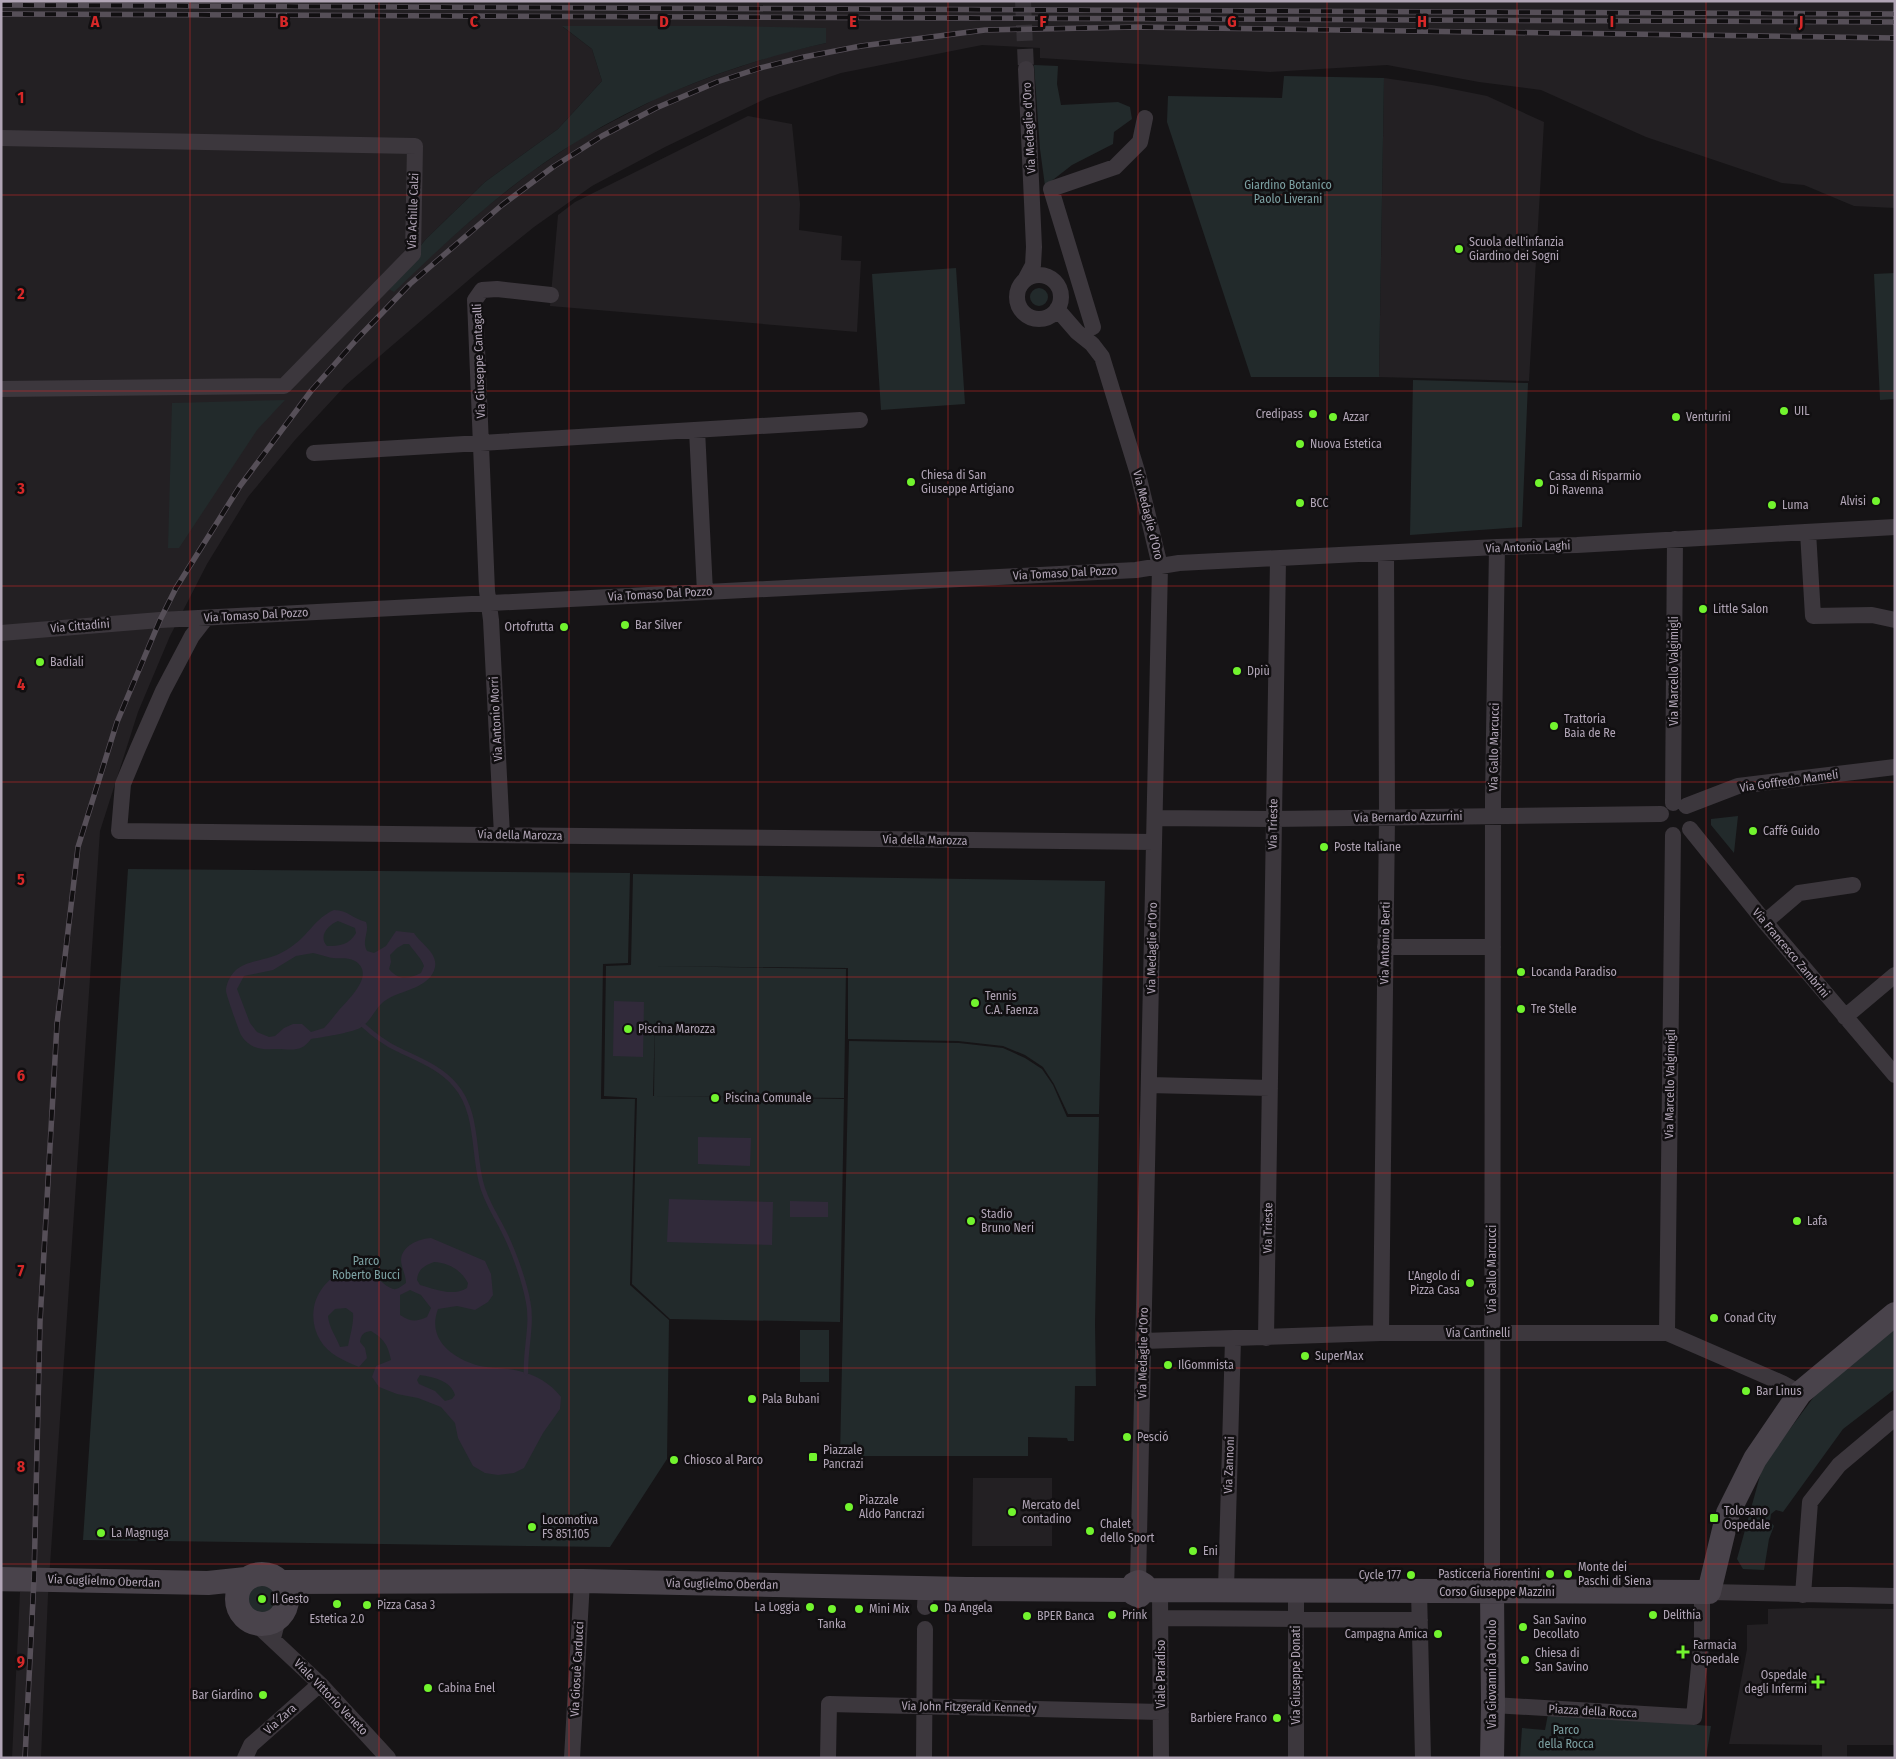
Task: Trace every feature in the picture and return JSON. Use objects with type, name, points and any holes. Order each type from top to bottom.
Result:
[{"type":"main road","points":[[1706,1592],[1728,1513],[1755,1459],[1800,1393],[1895,1314]]},
{"type":"main road","name":"Via Guglielmo Oberdan","points":[[1,1579],[208,1583],[242,1587],[253,1575],[269,1574],[285,1589],[313,1581],[582,1581],[925,1597],[1144,1588]]},
{"type":"main road","points":[[242,1587],[239,1610],[243,1616],[269,1627],[284,1612],[287,1605],[285,1589]]},
{"type":"main road","name":"Corso Giuseppe Mazzini","points":[[1144,1588],[1296,1592],[1706,1592]]},
{"type":"main road","name":"Via Giovanni da Oriolo","points":[[1492,1591],[1492,1758]]},
{"type":"street","name":"Via Medaglie d'Oro","points":[[1026,69],[1034,247],[1033,265],[1020,285],[1018,292],[1019,306],[1026,315],[1032,318],[1051,314],[1092,344],[1102,357],[1138,474],[1160,566],[1143,1341],[1144,1588]]},
{"type":"street","points":[[1093,327],[1078,283],[1051,189],[1115,167],[1140,142],[1145,118]]},
{"type":"street","name":"Via Achille Calzi","points":[[1,138],[414,146],[413,254],[284,386],[1,389]]},
{"type":"street","name":"Via Medaglie d'Oro","points":[[1034,247],[1040,266],[1046,276],[1057,284],[1060,290]]},
{"type":"street","points":[[1025,280],[1032,276],[1046,276]]},
{"type":"street","points":[[1051,314],[1060,303],[1060,290],[1078,283]]},
{"type":"street","name":"Via Giuseppe Cantagalli","points":[[489,603],[475,300],[482,290],[497,289],[551,295]]},
{"type":"street","points":[[314,453],[860,420]]},
{"type":"street","points":[[697,430],[705,592]]},
{"type":"street","name":"Via Antonio Laghi","points":[[1160,566],[1179,563],[1278,560],[1386,552],[1577,545],[1895,527]]},
{"type":"street","points":[[1808,532],[1813,616],[1872,616],[1895,620]]},
{"type":"street","name":"Via Marcello Valgimigli","points":[[1667,1333],[1673,835],[1668,833],[1661,825],[1673,808],[1675,539]]},
{"type":"street","name":"Via Gallo Marcucci","points":[[1492,1591],[1493,816],[1497,547]]},
{"type":"street","name":"Via Antonio Berti","points":[[1381,1333],[1387,818],[1386,552]]},
{"type":"street","name":"Via Trieste","points":[[1266,1338],[1278,560]]},
{"type":"street","name":"Via Tomaso Dal Pozzo","points":[[160,620],[1136,570],[1160,566]]},
{"type":"street","name":"Via Antonio Morri","points":[[489,603],[502,835]]},
{"type":"street","name":"Via della Marozza","points":[[206,618],[188,643],[163,691],[123,784],[119,831],[1154,842]]},
{"type":"street","name":"Via Cittadini","points":[[1,633],[160,620]]},
{"type":"street","name":"Via Goffredo Mameli","points":[[1673,808],[1738,786],[1895,767]]},
{"type":"street","name":"Via Marcello Valgimigli","points":[[1673,808],[1690,809],[1693,819],[1690,829]]},
{"type":"street","name":"Via Bernardo Azzurrini","points":[[1155,818],[1273,819],[1493,816],[1673,808]]},
{"type":"street","points":[[1673,835],[1682,835],[1690,829]]},
{"type":"street","name":"Via Francesco Zambrini","points":[[1690,829],[1765,922],[1895,1075]]},
{"type":"street","points":[[1765,922],[1799,893],[1853,885]]},
{"type":"street","points":[[1385,946],[1493,947]]},
{"type":"street","points":[[1845,1017],[1895,975]]},
{"type":"street","points":[[1149,1085],[1270,1088]]},
{"type":"street","name":"Via Cantinelli","points":[[1143,1341],[1381,1333],[1667,1333],[1800,1393]]},
{"type":"street","name":"Via Zannoni","points":[[1226,1590],[1233,1339]]},
{"type":"street","points":[[1803,1595],[1810,1502],[1839,1465],[1887,1432],[1895,1418]]},
{"type":"street","name":"Via Giosuè Carducci","points":[[572,1758],[582,1581]]},
{"type":"street","name":"Viale Paradiso","points":[[1144,1588],[1161,1618],[1161,1758]]},
{"type":"street","name":"Via Giuseppe Donati","points":[[1296,1592],[1296,1758]]},
{"type":"street","points":[[1419,1592],[1423,1758]]},
{"type":"street","name":"Corso Giuseppe Mazzini","points":[[1706,1592],[1895,1596]]},
{"type":"street","name":"Piazza della Rocca","points":[[1493,1705],[1694,1717],[1706,1592]]},
{"type":"street","points":[[1161,1618],[1420,1620]]},
{"type":"street","name":"Viale Vittorio Veneto","points":[[269,1627],[388,1758]]},
{"type":"street","points":[[924,1758],[925,1629]]},
{"type":"street","name":"Via Zara","points":[[245,1758],[251,1745],[320,1684]]},
{"type":"street","name":"Via John Fitzgerald Kennedy","points":[[828,1758],[829,1704],[1161,1712]]},
{"type":"shaded area","points":[[1,1],[1895,1],[1895,208],[1854,206],[1804,185],[1782,183],[1646,137],[1541,90],[1479,82],[1387,65],[1270,72],[1040,58],[1040,48],[982,45],[841,73],[767,98],[665,147],[592,186],[534,227],[478,272],[346,385],[295,440],[248,497],[207,564],[170,636],[138,712],[100,831],[48,1595],[41,1758],[12,1758],[20,1592],[1,1592]],"holes":[[[563,27],[826,43],[781,53],[663,95],[581,138],[531,172],[485,208],[443,245],[387,288],[426,239],[485,182],[558,129],[602,81],[592,49]]]},
{"type":"shaded area","name":"Scuola dell'infanzia Giardino dei Sogni","points":[[1384,78],[1487,96],[1544,122],[1529,381],[1379,377]]},
{"type":"shaded area","points":[[748,116],[792,124],[800,204],[799,230],[842,236],[841,260],[861,261],[857,332],[550,306],[558,215],[575,202]]},
{"type":"shaded area","points":[[339,910],[366,922],[365,947],[367,951],[374,953],[386,946],[396,931],[414,933],[434,957],[435,967],[432,974],[428,980],[415,988],[386,1000],[364,1025],[356,1030],[311,1039],[301,1048],[264,1049],[252,1046],[241,1035],[228,999],[226,988],[230,978],[239,968],[276,955],[297,943],[327,913]],"holes":[[[338,921],[355,928],[356,933],[344,944],[327,946],[324,942],[325,931]],[[404,944],[409,944],[423,963],[424,966],[421,973],[404,978],[396,976],[389,969],[390,955]],[[313,953],[355,961],[361,966],[362,979],[354,993],[324,1028],[311,1032],[302,1024],[293,1024],[284,1028],[275,1036],[269,1037],[257,1032],[250,1023],[237,989],[244,976],[273,970],[296,956]]]},
{"type":"shaded area","points":[[614,1001],[644,1002],[643,1057],[613,1056]]},
{"type":"shaded area","points":[[698,1137],[751,1138],[750,1166],[698,1164]]},
{"type":"shaded area","points":[[669,1199],[773,1202],[772,1245],[667,1242]]},
{"type":"shaded area","points":[[790,1201],[828,1202],[828,1217],[790,1217]]},
{"type":"shaded area","points":[[431,1238],[485,1261],[491,1274],[493,1295],[488,1302],[475,1310],[457,1306],[438,1309],[435,1319],[436,1329],[443,1345],[458,1357],[476,1365],[514,1370],[531,1375],[542,1380],[561,1397],[560,1409],[543,1433],[524,1468],[514,1473],[498,1475],[485,1473],[473,1466],[458,1438],[455,1423],[441,1407],[418,1398],[397,1394],[379,1387],[372,1377],[376,1366],[391,1360],[385,1343],[371,1331],[363,1334],[361,1337],[360,1342],[365,1348],[367,1358],[359,1367],[332,1353],[320,1340],[316,1332],[313,1320],[314,1307],[321,1290],[333,1277],[349,1270],[358,1270],[371,1274],[390,1288],[398,1288],[406,1283],[401,1260],[404,1250],[416,1241]],"holes":[[[430,1263],[439,1263],[454,1268],[465,1278],[468,1283],[467,1288],[461,1291],[449,1292],[420,1285],[417,1280],[419,1273],[422,1268]],[[410,1290],[421,1295],[431,1308],[427,1317],[414,1320],[400,1315],[400,1295]],[[346,1308],[353,1313],[348,1346],[340,1347],[330,1324],[328,1316],[335,1309]],[[420,1375],[441,1380],[450,1386],[455,1395],[452,1399],[445,1401],[435,1391],[419,1384],[417,1380]]]},
{"type":"shaded area","name":"Mercato del contadino","points":[[973,1478],[1052,1478],[1052,1546],[972,1546]]},
{"type":"shaded area","name":"Ospedale degli Infermi","points":[[1768,1609],[1895,1609],[1895,1745],[1847,1745],[1847,1758],[1822,1758],[1822,1745],[1729,1744],[1747,1649],[1747,1625],[1768,1624]]},
{"type":"green space","points":[[562,26],[826,28],[826,43],[762,60],[700,81],[669,93],[610,122],[555,155],[506,191],[460,230],[394,292],[387,288],[426,239],[485,182],[558,129],[602,81],[592,49]]},
{"type":"green space","points":[[1034,65],[1058,66],[1057,84],[1061,105],[1118,102],[1130,107],[1132,119],[1114,132],[1113,144],[1072,165],[1045,186],[1040,149]]},
{"type":"green space","name":"Giardino Botanico Paolo Liverani","points":[[1284,76],[1384,78],[1379,377],[1251,377],[1167,122],[1168,96],[1282,98]]},
{"type":"green space","points":[[956,268],[965,404],[881,410],[872,274]]},
{"type":"green space","points":[[1895,273],[1895,399],[1880,400],[1874,274]]},
{"type":"green space","points":[[1035,288],[1043,288],[1048,293],[1046,304],[1035,306],[1030,301],[1030,293]]},
{"type":"green space","points":[[1413,380],[1528,383],[1522,527],[1410,535]]},
{"type":"green space","points":[[285,400],[257,430],[179,548],[168,548],[172,403]]},
{"type":"green space","points":[[1738,816],[1734,853],[1711,825],[1711,819]]},
{"type":"green space","name":"Parco Roberto Bucci","points":[[128,869],[630,873],[628,963],[603,964],[601,1099],[635,1099],[630,1285],[669,1320],[667,1459],[610,1547],[83,1540]]},
{"type":"green space","points":[[633,874],[1105,881],[1099,1114],[1068,1114],[1054,1084],[1043,1067],[1025,1055],[1003,1046],[958,1041],[848,1039],[848,968],[652,966],[846,969],[844,1098],[654,1096],[655,1018],[653,1096],[844,1099],[840,1322],[670,1319],[632,1284],[637,1098],[604,1096],[606,966],[631,965]]},
{"type":"green space","name":"Stadio Bruno Neri","points":[[849,1041],[959,1043],[1003,1048],[1025,1058],[1042,1069],[1053,1085],[1067,1117],[1099,1117],[1095,1324],[1096,1386],[1075,1386],[1074,1441],[1068,1441],[1067,1438],[1028,1437],[1028,1456],[840,1456]]},
{"type":"green space","points":[[1895,1329],[1895,1389],[1843,1429],[1783,1512],[1776,1510],[1771,1514],[1770,1521],[1774,1526],[1769,1539],[1764,1570],[1743,1569],[1737,1559],[1763,1465],[1816,1394]]},
{"type":"green space","points":[[800,1330],[829,1330],[829,1382],[800,1382]]},
{"type":"green space","points":[[262,1585],[272,1589],[276,1599],[272,1609],[262,1613],[252,1609],[248,1599],[252,1589]]},
{"type":"green space","name":"Parco della Rocca","points":[[1548,1714],[1711,1726],[1706,1758],[1520,1758],[1522,1728],[1545,1730]]},
{"type":"waterway","points":[[363,1025],[388,1044],[442,1073],[455,1085],[468,1107],[474,1131],[483,1189],[511,1246],[526,1293],[530,1319],[526,1373]]},
{"type":"tunnel","points":[[1023,1],[1026,69]]},
{"type":"railway","points":[[1,5],[1895,14]]},
{"type":"railway","points":[[1,14],[1895,22]]},
{"type":"railway","points":[[25,1758],[34,1579],[40,1322],[57,1024],[78,847],[117,722],[160,620],[176,588],[240,486],[311,391],[357,339],[410,284],[502,205],[553,167],[602,136],[656,108],[717,82],[760,68],[861,46],[985,30],[1137,27],[1895,38]]},
{"type":"place","name":"Scuola dell'infanzia Giardino dei Sogni","points":[[1459,249]]},
{"type":"place","name":"UIL","points":[[1784,411]]},
{"type":"place","name":"Credipass","points":[[1313,414]]},
{"type":"place","name":"Azzar","points":[[1333,417]]},
{"type":"place","name":"Venturini","points":[[1676,417]]},
{"type":"place","name":"Nuova Estetica","points":[[1300,444]]},
{"type":"place","name":"Chiesa di San Giuseppe Artigiano","points":[[911,482]]},
{"type":"place","name":"Cassa di Risparmio Di Ravenna","points":[[1539,483]]},
{"type":"place","name":"Alvisi","points":[[1876,501]]},
{"type":"place","name":"BCC","points":[[1300,503]]},
{"type":"place","name":"Luma","points":[[1772,505]]},
{"type":"place","name":"Little Salon","points":[[1703,609]]},
{"type":"place","name":"Bar Silver","points":[[625,625]]},
{"type":"place","name":"Ortofrutta","points":[[564,627]]},
{"type":"place","name":"Badiali","points":[[40,662]]},
{"type":"place","name":"Dpiù","points":[[1237,671]]},
{"type":"place","name":"Trattoria Baia de Re","points":[[1554,726]]},
{"type":"place","name":"Caffé Guido","points":[[1753,831]]},
{"type":"place","name":"Poste Italiane","points":[[1324,847]]},
{"type":"place","name":"Locanda Paradiso","points":[[1521,972]]},
{"type":"place","name":"Tennis C.A. Faenza","points":[[975,1003]]},
{"type":"place","name":"Tre Stelle","points":[[1521,1009]]},
{"type":"place","name":"Piscina Marozza","points":[[628,1029]]},
{"type":"place","name":"Piscina Comunale","points":[[715,1098]]},
{"type":"place","name":"Stadio Bruno Neri","points":[[971,1221]]},
{"type":"place","name":"Lafa","points":[[1797,1221]]},
{"type":"place","name":"L'Angolo di Pizza Casa","points":[[1470,1283]]},
{"type":"place","name":"Conad City","points":[[1714,1318]]},
{"type":"place","name":"SuperMax","points":[[1305,1356]]},
{"type":"place","name":"IlGommista","points":[[1168,1365]]},
{"type":"place","name":"Bar Linus","points":[[1746,1391]]},
{"type":"place","name":"Pala Bubani","points":[[752,1399]]},
{"type":"place","name":"Pesció","points":[[1127,1437]]},
{"type":"place","name":"Piazzale Pancrazi","points":[[813,1457]]},
{"type":"place","name":"Chiosco al Parco","points":[[674,1460]]},
{"type":"place","name":"Piazzale Aldo Pancrazi","points":[[849,1507]]},
{"type":"place","name":"Mercato del contadino","points":[[1012,1512]]},
{"type":"place","name":"Tolosano Ospedale","points":[[1714,1518]]},
{"type":"place","name":"Locomotiva FS 851.105","points":[[532,1527]]},
{"type":"place","name":"Chalet dello Sport","points":[[1090,1531]]},
{"type":"place","name":"La Magnuga","points":[[101,1533]]},
{"type":"place","name":"Eni","points":[[1193,1551]]},
{"type":"place","name":"Pasticceria Fiorentini","points":[[1550,1574]]},
{"type":"place","name":"Monte dei Paschi di Siena","points":[[1568,1574]]},
{"type":"place","name":"Cycle 177","points":[[1411,1575]]},
{"type":"place","name":"Il Gesto","points":[[262,1599]]},
{"type":"place","name":"Estetica 2.0","points":[[337,1604]]},
{"type":"place","name":"Pizza Casa 3","points":[[367,1605]]},
{"type":"place","name":"La Loggia","points":[[810,1607]]},
{"type":"place","name":"Da Angela","points":[[934,1608]]},
{"type":"place","name":"Tanka","points":[[832,1609]]},
{"type":"place","name":"Mini Mix","points":[[859,1609]]},
{"type":"place","name":"Prink","points":[[1112,1615]]},
{"type":"place","name":"Delithia","points":[[1653,1615]]},
{"type":"place","name":"BPER Banca","points":[[1027,1616]]},
{"type":"place","name":"San Savino Decollato","points":[[1523,1627]]},
{"type":"place","name":"Campagna Amica","points":[[1438,1634]]},
{"type":"place","name":"Farmacia Ospedale","points":[[1683,1652]]},
{"type":"place","name":"Chiesa di San Savino","points":[[1525,1660]]},
{"type":"place","name":"Ospedale degli Infermi","points":[[1818,1682]]},
{"type":"place","name":"Cabina Enel","points":[[428,1688]]},
{"type":"place","name":"Bar Giardino","points":[[263,1695]]},
{"type":"place","name":"Barbiere Franco","points":[[1277,1718]]}]
